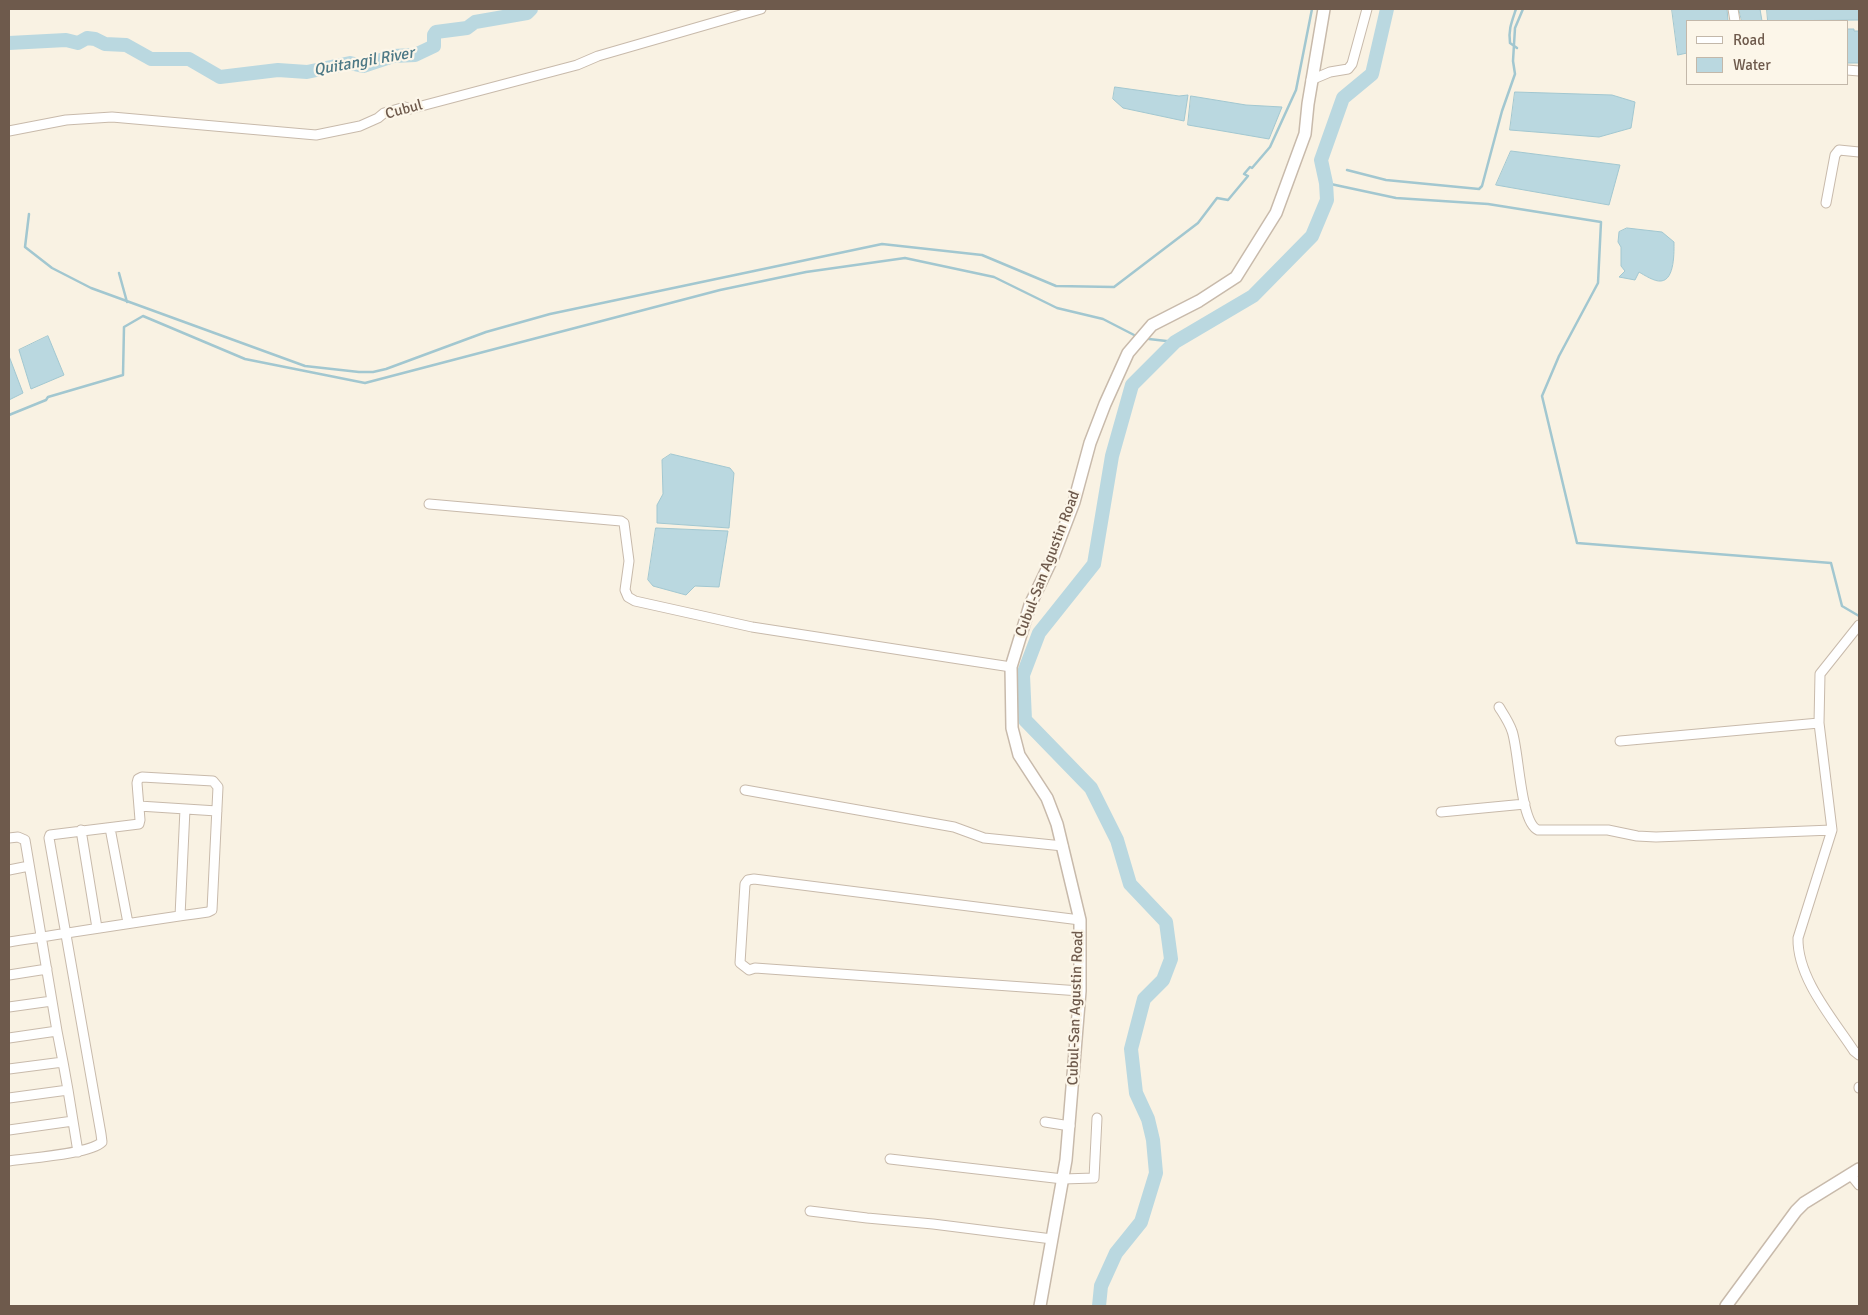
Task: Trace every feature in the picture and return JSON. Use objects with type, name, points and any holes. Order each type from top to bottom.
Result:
[{"type":"street","name":"Cubul","points":[[9,130],[66,120],[112,117],[254,128],[316,135],[340,131],[372,122],[384,113],[405,107],[410,109],[577,65],[598,56],[761,9]]},
{"type":"street","name":"Cubul-San Agustin Road","points":[[1040,1306],[1063,1179],[1070,1126],[1080,990],[1080,920],[1063,846],[1048,798],[1019,754],[1012,728],[1011,667],[1030,605],[1053,557],[1074,502],[1086,454],[1105,404],[1128,353],[1152,325],[1200,302],[1236,277],[1276,213],[1305,134],[1311,80],[1324,9]]},
{"type":"street","points":[[1311,80],[1330,72],[1348,69],[1352,64],[1367,9]]},
{"type":"street","points":[[1826,203],[1836,155],[1839,150],[1859,152]]},
{"type":"street","points":[[429,504],[624,522],[629,561],[625,590],[628,596],[635,601],[752,627],[1011,667]]},
{"type":"street","points":[[1859,625],[1820,674],[1819,723],[1832,830],[1798,938],[1799,956],[1805,974],[1824,1006],[1859,1055]]},
{"type":"street","points":[[1499,707],[1508,720],[1513,733],[1525,804],[1531,826],[1538,830],[1608,830],[1637,836],[1656,836],[1832,830]]},
{"type":"street","points":[[1620,741],[1819,723]]},
{"type":"street","points":[[9,940],[41,937],[66,933],[96,928],[128,923],[208,912],[213,908],[218,787],[213,781],[142,777],[138,779],[139,824],[53,834],[49,838],[66,933],[102,1142],[98,1146],[78,1152],[9,1161]]},
{"type":"street","points":[[744,790],[954,827],[984,838],[1063,846]]},
{"type":"street","points":[[1441,812],[1525,804]]},
{"type":"street","points":[[139,806],[218,811]]},
{"type":"street","points":[[180,916],[185,809]]},
{"type":"street","points":[[110,828],[128,923]]},
{"type":"street","points":[[81,830],[96,928]]},
{"type":"street","points":[[9,838],[18,837],[25,840],[78,1152]]},
{"type":"street","points":[[9,870],[29,866]]},
{"type":"street","points":[[1080,920],[754,879],[748,880],[745,884],[740,963],[749,970],[755,968],[1080,990]]},
{"type":"street","points":[[9,975],[47,969]]},
{"type":"street","points":[[9,1007],[52,1001]]},
{"type":"street","points":[[9,1038],[58,1031]]},
{"type":"street","points":[[9,1069],[63,1062]]},
{"type":"street","points":[[9,1098],[68,1090]]},
{"type":"street","points":[[890,1159],[1063,1179],[1094,1178],[1097,1118]]},
{"type":"street","points":[[9,1130],[73,1120]]},
{"type":"street","points":[[1045,1122],[1070,1126]]},
{"type":"street","points":[[1726,1306],[1796,1211],[1804,1203],[1855,1171],[1859,1185]]},
{"type":"street","points":[[810,1211],[1052,1239]]},
{"type":"water","points":[[1672,9],[1727,9],[1728,20],[1686,20],[1686,53],[1678,55]]},
{"type":"water","points":[[1739,9],[1760,9],[1762,20],[1742,20]]},
{"type":"water","points":[[1767,9],[1859,9],[1859,20],[1768,20]]},
{"type":"water","points":[[1848,29],[1859,31],[1859,63],[1848,63]]},
{"type":"water","points":[[1115,87],[1179,96],[1188,95],[1184,121],[1123,108],[1113,99]]},
{"type":"water","points":[[1515,92],[1612,95],[1635,102],[1631,128],[1599,137],[1510,130]]},
{"type":"water","points":[[1191,96],[1246,105],[1282,107],[1269,139],[1188,125]]},
{"type":"water","points":[[1511,151],[1620,165],[1609,205],[1496,185]]},
{"type":"water","points":[[1627,228],[1662,232],[1674,242],[1673,264],[1666,279],[1656,280],[1639,272],[1635,280],[1619,277],[1625,271],[1621,266],[1621,247],[1618,242],[1619,232]]},
{"type":"water","points":[[48,336],[64,375],[31,389],[19,350]]},
{"type":"water","points":[[9,356],[23,393],[9,400]]},
{"type":"water","points":[[671,454],[730,468],[734,473],[729,528],[657,523],[657,505],[663,494],[662,460]]},
{"type":"water","points":[[656,528],[728,531],[719,587],[695,586],[686,595],[653,586],[648,580]]},
{"type":"waterway","name":"Quitangil River","points":[[9,43],[66,40],[78,43],[87,38],[95,39],[105,44],[126,45],[151,59],[189,59],[220,77],[278,70],[307,72],[350,63],[363,66],[393,56],[415,55],[434,46],[434,35],[436,32],[467,28],[475,22],[527,13],[531,9]]},
{"type":"waterway","points":[[29,214],[25,247],[52,268],[91,288],[305,366],[359,372],[373,372],[386,369],[486,332],[550,314],[882,244],[982,255],[1056,286],[1114,287],[1198,223],[1217,198],[1228,200],[1248,176],[1244,174],[1250,167],[1252,168],[1270,147],[1296,90],[1312,9]]},
{"type":"waterway","points":[[1099,1306],[1101,1286],[1116,1253],[1141,1222],[1156,1173],[1153,1140],[1148,1119],[1136,1093],[1131,1049],[1144,999],[1163,980],[1171,959],[1166,922],[1130,884],[1117,840],[1091,788],[1025,720],[1023,675],[1039,633],[1094,564],[1112,456],[1132,385],[1175,342],[1253,296],[1312,236],[1327,200],[1326,183],[1321,160],[1343,98],[1372,74],[1387,9]]},
{"type":"waterway","points":[[1516,9],[1511,26],[1510,43],[1517,48]]},
{"type":"waterway","points":[[1347,170],[1386,180],[1479,189],[1482,186],[1502,111],[1515,74],[1513,61],[1515,28],[1523,9]]},
{"type":"waterway","points":[[1326,183],[1396,198],[1488,204],[1601,222],[1598,283],[1559,356],[1542,396],[1577,543],[1831,563],[1842,606],[1859,616]]},
{"type":"waterway","points":[[9,415],[46,400],[48,397],[123,375],[124,327],[143,316],[245,359],[365,383],[720,290],[806,272],[905,258],[994,277],[1057,308],[1103,319],[1136,336]]},
{"type":"waterway","points":[[119,273],[127,302]]},
{"type":"waterway","points":[[1149,339],[1175,342]]}]
